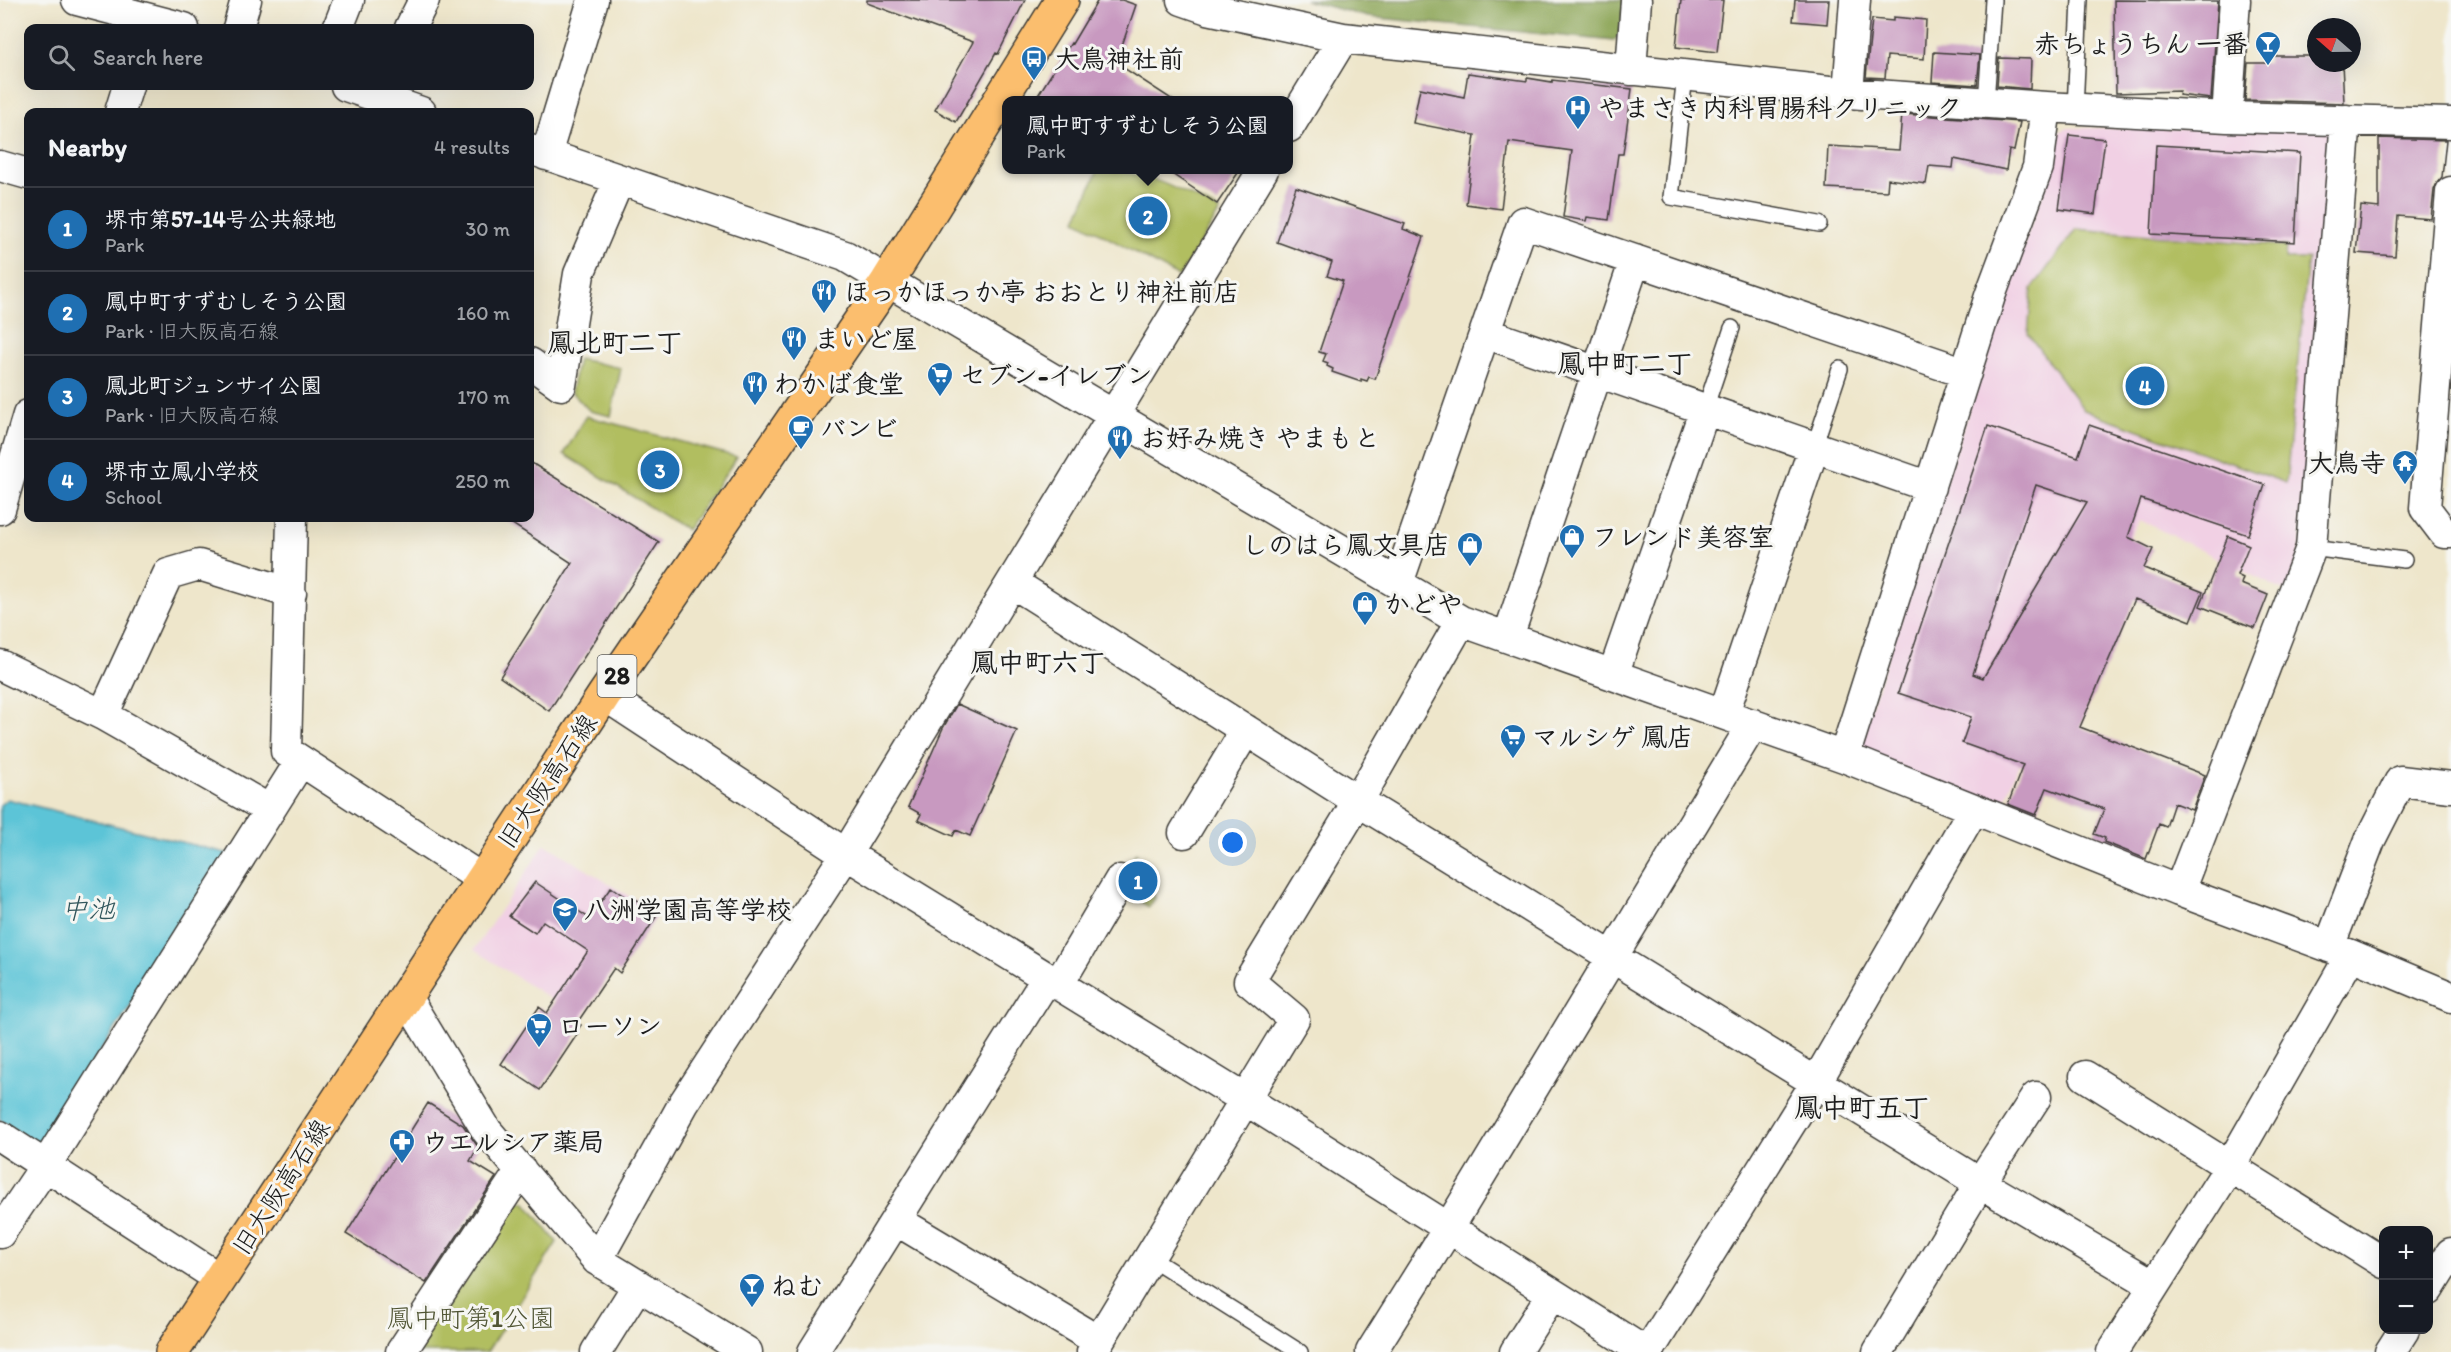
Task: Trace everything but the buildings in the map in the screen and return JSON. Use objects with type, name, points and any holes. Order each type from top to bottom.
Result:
[{"type":"main road","name":"旧大阪高石線","points":[[1002,96],[1062,0]]},
{"type":"main road","name":"旧大阪高石線","points":[[172,1352],[604,695],[886,282],[1002,96]]},
{"type":"street","points":[[77,0],[147,23]]},
{"type":"street","points":[[239,24],[246,0]]},
{"type":"street","points":[[340,24],[349,0]]},
{"type":"street","points":[[412,24],[424,0]]},
{"type":"street","points":[[593,0],[538,152],[846,256],[886,282],[1461,621],[1844,757],[2179,891],[2340,951],[2451,997]]},
{"type":"street","points":[[1182,0],[1208,9],[1343,38],[1848,93],[2227,117],[2451,123]]},
{"type":"street","points":[[1630,70],[1636,0]]},
{"type":"street","points":[[1848,93],[1855,0]]},
{"type":"street","points":[[2227,117],[2235,0]]},
{"type":"street","points":[[1293,120],[1343,38]]},
{"type":"street","points":[[121,108],[127,90]]},
{"type":"street","points":[[355,90],[375,99],[407,108]]},
{"type":"street","points":[[1844,757],[1990,296],[2061,108]]},
{"type":"street","points":[[2179,891],[2311,548],[2346,120]]},
{"type":"street","points":[[0,166],[24,173]]},
{"type":"street","points":[[597,1260],[684,1103],[846,854],[1261,174]]},
{"type":"street","points":[[534,366],[561,385],[579,273],[619,180]]},
{"type":"street","points":[[2451,192],[2425,508],[2444,533],[2451,533]]},
{"type":"street","points":[[1398,583],[1523,222],[1966,373]]},
{"type":"street","points":[[1508,637],[1635,260]]},
{"type":"street","points":[[1485,333],[1930,488]]},
{"type":"street","points":[[1613,675],[1705,409]]},
{"type":"street","points":[[0,509],[24,428]]},
{"type":"street","points":[[1724,713],[1814,447]]},
{"type":"street","points":[[292,522],[286,751],[482,879]]},
{"type":"street","points":[[103,715],[168,574],[199,565],[291,593]]},
{"type":"street","points":[[1013,583],[1358,801],[1980,1183],[2154,1285]]},
{"type":"street","points":[[896,1220],[1095,1347],[1294,1019],[1249,981],[1358,801],[1461,621]]},
{"type":"street","points":[[0,665],[103,715],[270,810]]},
{"type":"street","points":[[604,695],[846,854],[1246,1100],[1647,1352],[1816,1081],[1973,810]]},
{"type":"street","points":[[1371,1352],[1448,1229],[1752,724]]},
{"type":"street","points":[[1184,833],[1246,730]]},
{"type":"street","points":[[0,1233],[46,1165],[300,762]]},
{"type":"street","points":[[2112,1352],[2229,1168],[2340,951],[2370,840],[2400,781],[2451,787]]},
{"type":"street","points":[[813,1352],[896,1220],[1120,880]]},
{"type":"street","points":[[406,997],[487,1131],[597,1260],[747,1352]]},
{"type":"street","points":[[2085,1076],[2379,1260]]},
{"type":"street","points":[[1887,1349],[1980,1183],[2036,1097]]},
{"type":"street","points":[[0,1136],[220,1279]]},
{"type":"street","points":[[401,1352],[520,1170]]},
{"type":"street","points":[[2433,1282],[2451,1253]]},
{"type":"street","points":[[596,1352],[638,1285]]},
{"type":"street","points":[[2433,1293],[2451,1304]]},
{"type":"street","points":[[1515,1352],[1552,1294]]},
{"type":"street","points":[[2390,1352],[2401,1334]]},
{"type":"lane","points":[[1986,103],[1993,0]]},
{"type":"lane","points":[[2061,108],[2080,0]]},
{"type":"lane","points":[[1685,76],[1671,197],[1819,224]]},
{"type":"lane","points":[[1705,409],[1732,328]]},
{"type":"lane","points":[[1814,447],[1840,369]]},
{"type":"lane","points":[[2311,548],[2404,560]]},
{"type":"lane","points":[[1149,1257],[1300,1352]]},
{"type":"shaded area","points":[[2069,128],[2337,129],[2299,557],[2288,593],[2140,520],[2071,628],[2002,808],[1870,759],[1860,741],[2021,252],[2050,174],[2059,132]]},
{"type":"shaded area","name":"八洲学園高等学校","points":[[545,844],[658,914],[620,973],[614,969],[582,1019],[474,950]]},
{"type":"green space","points":[[1305,0],[1625,0],[1623,31],[1614,41],[1368,17]]},
{"type":"green space","points":[[1096,174],[1136,174],[1147,177],[1220,211],[1179,277],[1076,220]]},
{"type":"green space","points":[[2076,229],[2286,246],[2285,259],[2308,259],[2286,483],[2084,410],[2028,334],[2032,289]]},
{"type":"green space","points":[[578,359],[621,368],[611,416],[590,411],[571,392]]},
{"type":"green space","points":[[586,416],[737,457],[687,530],[564,454]]},
{"type":"green space","points":[[1136,853],[1155,898],[1149,907],[1123,890],[1124,873]]},
{"type":"green space","name":"鳳中町第1公園","points":[[525,1202],[557,1242],[487,1352],[411,1352],[509,1204]]},
{"type":"water","name":"中池","points":[[7,799],[230,854],[38,1146],[0,1120],[0,805]]},
{"type":"place","name":"赤ちょうちん 一番","points":[[2268,67]]},
{"type":"place","name":"大鳥神社前","points":[[1034,82]]},
{"type":"place","name":"やまさき内科胃腸科クリニック","points":[[1578,131]]},
{"type":"place","name":"鳳中町すずむしそう公園","points":[[1148,216]]},
{"type":"place","name":"ほっかほっか亭 おおとり神社前店","points":[[824,315]]},
{"type":"place","name":"まいど屋","points":[[794,362]]},
{"type":"place","name":"堺市立鳳小学校","points":[[2145,386]]},
{"type":"place","name":"セブン-イレブン","points":[[940,398]]},
{"type":"place","name":"わかば食堂","points":[[755,407]]},
{"type":"place","name":"バンビ","points":[[801,451]]},
{"type":"place","name":"お好み焼き やまもと","points":[[1120,461]]},
{"type":"place","name":"鳳北町ジュンサイ公園","points":[[660,470]]},
{"type":"place","name":"大鳥寺","points":[[2405,486]]},
{"type":"place","name":"フレンド美容室","points":[[1572,560]]},
{"type":"place","name":"しのはら鳳文具店","points":[[1470,568]]},
{"type":"place","name":"かどや","points":[[1365,627]]},
{"type":"place","name":"マルシゲ 鳳店","points":[[1513,760]]},
{"type":"place","name":"堺市第57-14号公共緑地","points":[[1138,881]]},
{"type":"place","name":"八洲学園高等学校","points":[[565,933]]},
{"type":"place","name":"ローソン","points":[[539,1049]]},
{"type":"place","name":"ウエルシア薬局","points":[[402,1165]]},
{"type":"place","name":"ねむ","points":[[752,1309]]},
{"type":"district","name":"鳳北町二丁","points":[[615,343]]},
{"type":"district","name":"鳳中町二丁","points":[[1625,364]]},
{"type":"district","name":"鳳中町六丁","points":[[1038,663]]},
{"type":"district","name":"鳳中町五丁","points":[[1862,1108]]}]
